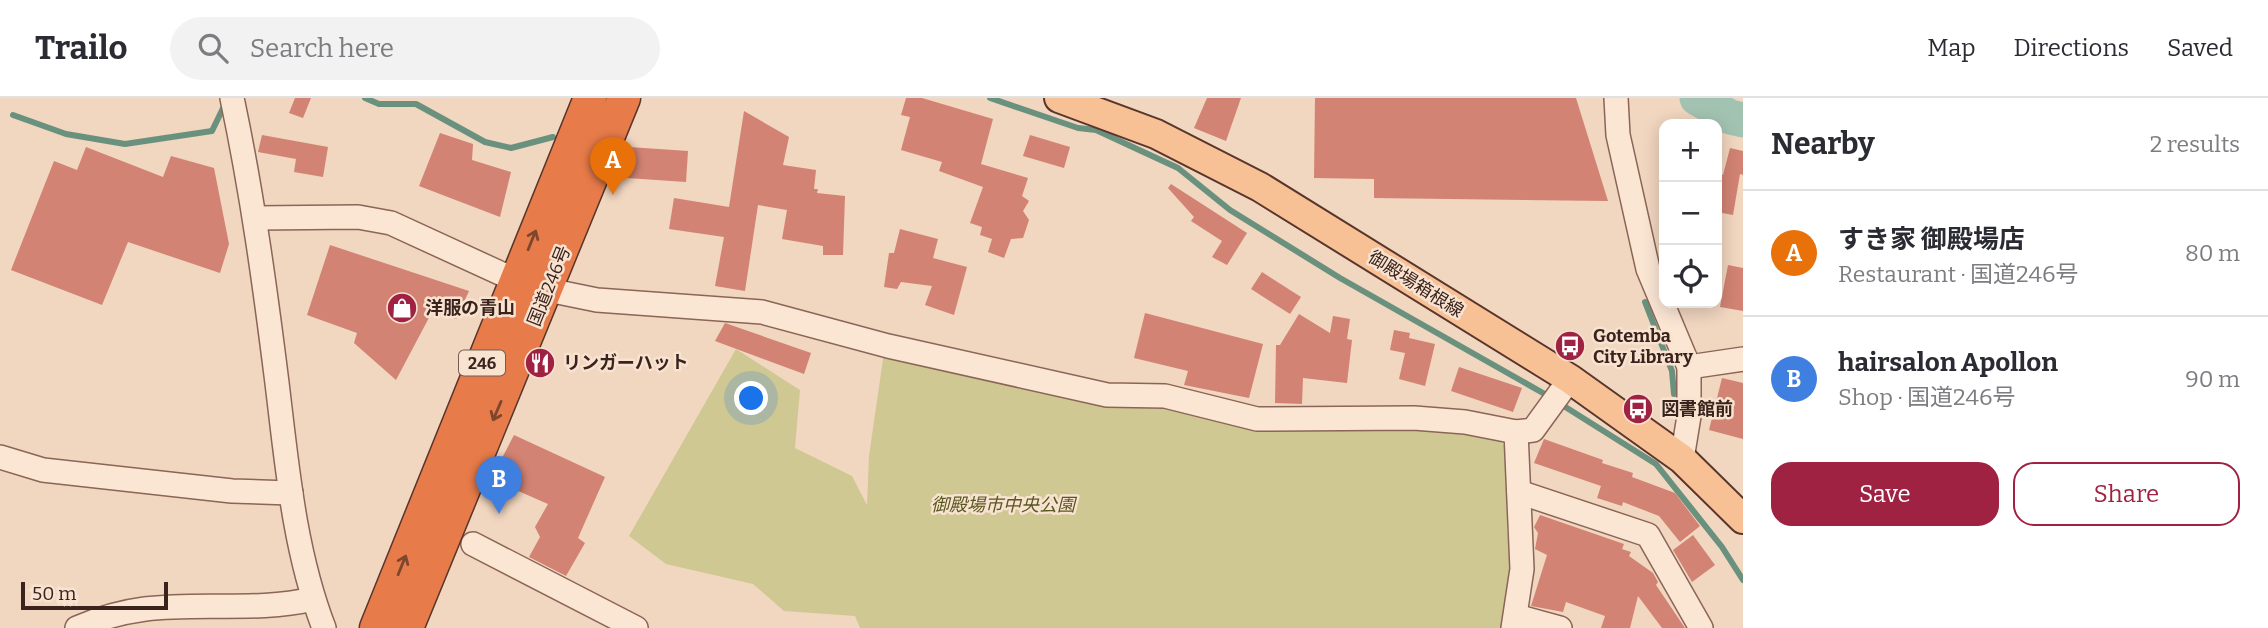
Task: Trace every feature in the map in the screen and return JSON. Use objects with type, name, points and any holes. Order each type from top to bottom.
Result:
[{"type":"highway","name":"国道246号","points":[[376,628],[590,98]]},
{"type":"highway","name":"国道246号","points":[[407,628],[548,290],[624,98]]},
{"type":"main road","name":"御殿場箱根線","points":[[1059,98],[1156,134],[1260,187],[1570,379],[1682,459],[1743,519]]},
{"type":"street","points":[[232,98],[256,219],[293,504],[313,599],[324,628]]},
{"type":"street","points":[[1616,98],[1618,135],[1648,268],[1689,367],[1689,416],[1682,459]]},
{"type":"street","points":[[256,219],[358,216],[391,223],[515,280]]},
{"type":"street","points":[[548,290],[597,300],[762,312],[888,346],[1107,396],[1165,396],[1257,419],[1414,418],[1465,422],[1517,432],[1533,430],[1570,379]]},
{"type":"street","points":[[1689,367],[1743,359]]},
{"type":"street","points":[[1517,432],[1522,569],[1515,622],[1560,628]]},
{"type":"street","points":[[0,457],[43,470],[232,491],[293,504]]},
{"type":"street","points":[[1519,492],[1648,535],[1702,628]]},
{"type":"street","points":[[472,544],[636,628]]},
{"type":"street","points":[[77,628],[100,618],[145,609],[283,606],[313,599]]},
{"type":"green space","name":"御殿場市中央公園","points":[[736,349],[800,390],[795,448],[852,476],[867,505],[869,456],[884,352],[1097,402],[1494,433],[1506,448],[1507,533],[1514,578],[1501,628],[860,628],[855,616],[784,611],[753,584],[666,564],[629,536]]},
{"type":"building","points":[[295,98],[311,98],[303,118],[289,113]]},
{"type":"building","points":[[906,98],[922,98],[993,119],[981,164],[1028,178],[1022,196],[1029,201],[1023,211],[1029,220],[1023,238],[1011,239],[1004,258],[988,252],[992,239],[980,235],[982,227],[970,223],[983,187],[939,171],[942,162],[901,150],[910,117],[901,115]]},
{"type":"building","points":[[1207,98],[1241,98],[1226,141],[1194,128]]},
{"type":"building","points":[[1315,98],[1576,98],[1608,201],[1374,198],[1374,179],[1314,178]]},
{"type":"building","points":[[744,111],[789,137],[783,165],[816,170],[814,189],[818,189],[817,193],[845,196],[843,255],[823,255],[823,246],[782,239],[787,210],[758,205],[745,291],[715,286],[724,237],[669,229],[674,198],[729,207]]},
{"type":"building","points":[[440,133],[473,144],[472,160],[511,172],[500,217],[419,186]]},
{"type":"building","points":[[262,135],[328,147],[323,177],[294,172],[296,159],[258,152]]},
{"type":"building","points":[[1030,135],[1070,147],[1064,168],[1023,156]]},
{"type":"building","points":[[86,147],[163,177],[171,156],[214,168],[229,244],[220,273],[128,242],[102,305],[11,270],[54,161],[77,170]]},
{"type":"building","points":[[629,147],[688,151],[686,182],[627,178]]},
{"type":"building","points":[[1730,148],[1743,151],[1743,175],[1740,174],[1733,215],[1722,213],[1723,175]]},
{"type":"building","points":[[1171,184],[1247,233],[1227,265],[1212,257],[1222,241],[1191,221],[1194,217],[1168,188]]},
{"type":"building","points":[[900,229],[938,239],[933,258],[967,267],[954,315],[925,305],[932,286],[901,282],[897,289],[884,287],[889,253],[894,253]]},
{"type":"building","points":[[330,245],[469,291],[456,319],[432,312],[396,380],[354,343],[357,333],[307,315]]},
{"type":"building","points":[[1728,265],[1743,268],[1743,311],[1722,307]]},
{"type":"building","points":[[1262,272],[1301,297],[1290,314],[1251,289]]},
{"type":"building","points":[[1145,313],[1263,344],[1249,398],[1184,385],[1188,371],[1134,358]]},
{"type":"building","points":[[1299,314],[1330,333],[1333,316],[1350,319],[1347,339],[1352,340],[1347,383],[1303,378],[1302,404],[1275,403],[1276,345],[1280,345]]},
{"type":"building","points":[[725,323],[811,353],[804,374],[715,341]]},
{"type":"building","points":[[1394,330],[1410,333],[1409,338],[1435,344],[1425,386],[1399,379],[1405,353],[1390,350]]},
{"type":"building","points":[[1459,367],[1522,388],[1513,412],[1451,391]]},
{"type":"building","points":[[1722,378],[1743,383],[1743,439],[1709,430]]},
{"type":"building","points":[[514,435],[605,477],[578,538],[585,543],[566,576],[529,557],[540,537],[535,527],[548,504],[491,479]]},
{"type":"building","points":[[1544,439],[1603,460],[1602,463],[1633,473],[1632,477],[1675,493],[1700,526],[1680,542],[1659,516],[1623,502],[1622,506],[1597,498],[1601,486],[1534,463]]},
{"type":"building","points":[[1540,515],[1624,544],[1622,549],[1631,552],[1629,556],[1653,573],[1658,582],[1656,585],[1685,628],[1662,628],[1638,596],[1630,628],[1601,628],[1605,616],[1566,602],[1563,612],[1531,606],[1547,555],[1535,549],[1538,533],[1534,527]]},
{"type":"building","points":[[1693,535],[1715,565],[1692,582],[1673,550]]},
{"type":"waterway","points":[[365,98],[379,104],[416,104],[485,142],[511,148],[553,137]]},
{"type":"waterway","points":[[990,98],[1078,128],[1096,130],[1178,168],[1230,210],[1340,278],[1550,397]]},
{"type":"waterway","points":[[1697,98],[1730,117],[1743,120]]},
{"type":"waterway","points":[[13,115],[66,134],[125,144],[212,131],[226,102]]},
{"type":"waterway","points":[[1645,302],[1672,371],[1674,394]]},
{"type":"waterway","points":[[1559,403],[1656,464],[1722,547],[1743,580]]},
{"type":"place","name":"すき家 御殿場店","points":[[613,195]]},
{"type":"place","name":"洋服の青山","points":[[402,308]]},
{"type":"place","name":"Gotemba City Library","points":[[1570,346]]},
{"type":"place","name":"リンガーハット","points":[[540,363]]},
{"type":"place","name":"図書館前","points":[[1638,409]]},
{"type":"place","name":"hairsalon Apollon","points":[[499,514]]}]
